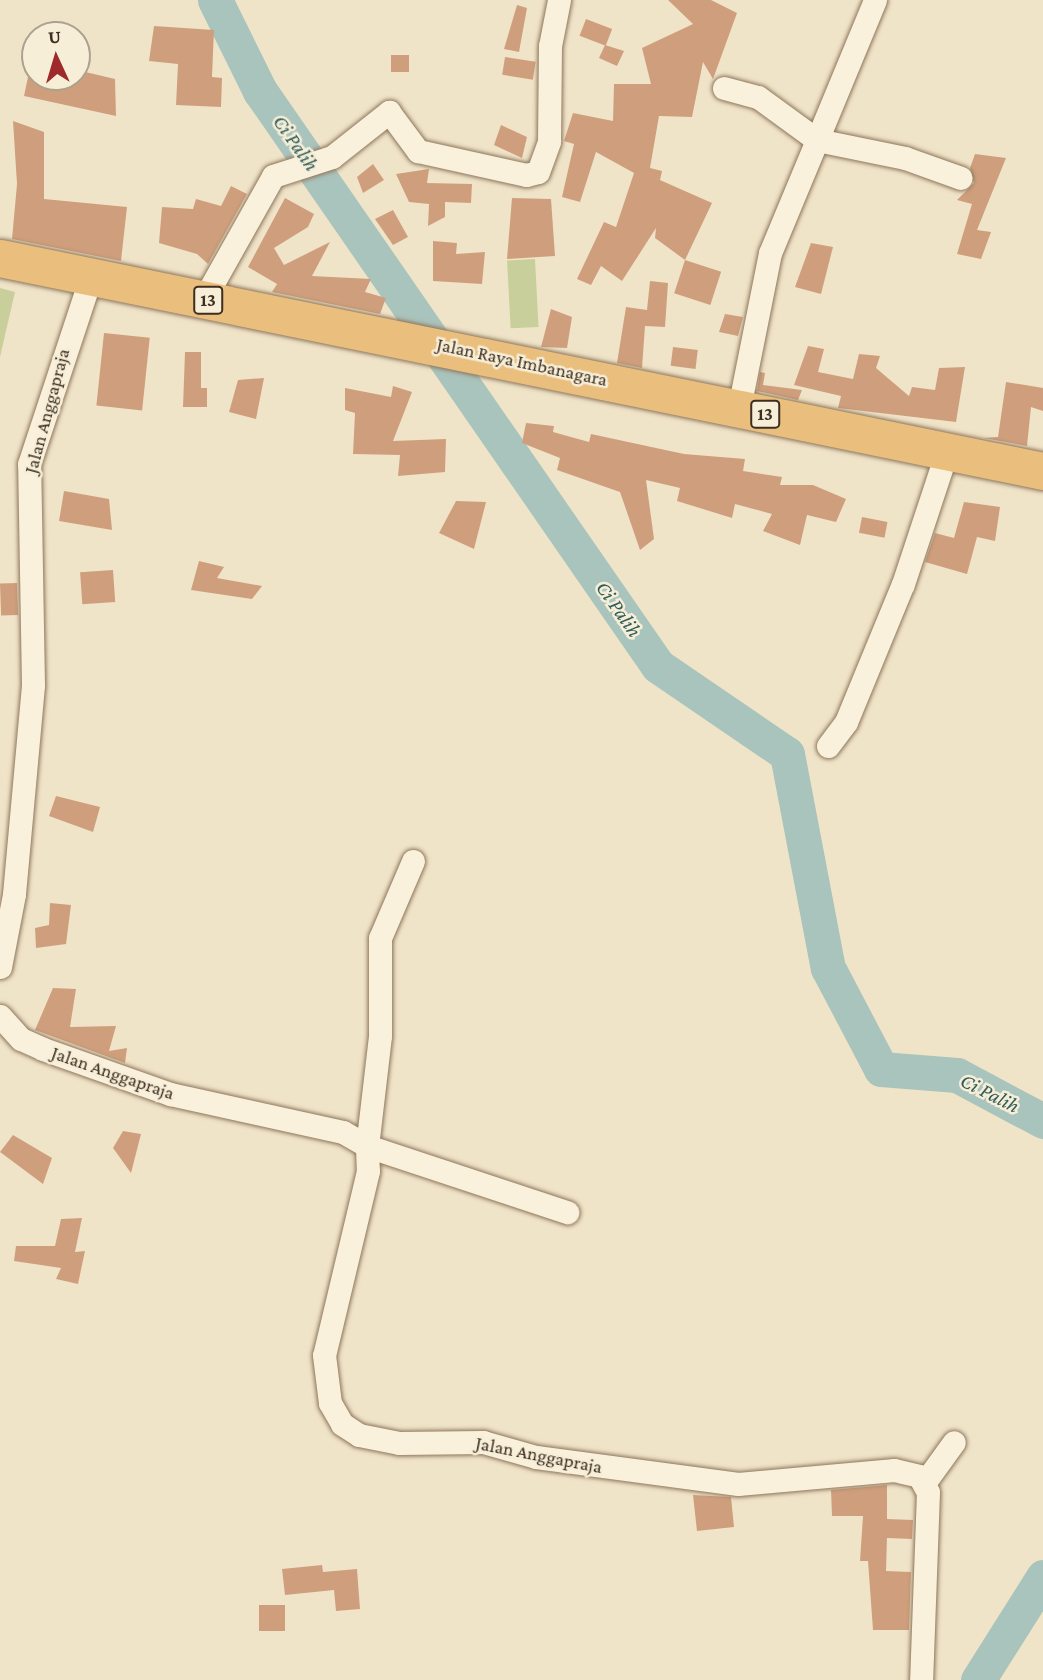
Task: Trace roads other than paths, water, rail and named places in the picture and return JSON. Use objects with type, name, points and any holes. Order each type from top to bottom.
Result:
[{"type":"highway","name":"Jalan Raya Imbanagara","points":[[0,258],[489,354],[1043,471]]},
{"type":"street","points":[[204,299],[267,183],[295,166],[322,162],[389,113],[418,150],[526,175],[538,172],[549,141],[550,46],[559,0]]},
{"type":"street","points":[[739,408],[770,253],[875,0]]},
{"type":"street","points":[[724,88],[758,97],[817,140],[905,158],[961,178]]},
{"type":"street","name":"Jalan Anggapraja","points":[[0,967],[14,894],[33,685],[29,464],[91,277]]},
{"type":"street","points":[[828,746],[846,722],[903,584],[947,452]]},
{"type":"street","points":[[413,861],[380,938],[380,1036],[367,1146],[566,1212]]},
{"type":"street","name":"Jalan Anggapraja","points":[[0,1016],[21,1039],[55,1054],[170,1094],[343,1132],[367,1146],[368,1171],[324,1355],[330,1403],[342,1424],[359,1434],[399,1443],[483,1442],[536,1457],[738,1484],[894,1470],[925,1482]]},
{"type":"street","points":[[921,1680],[925,1482],[954,1442]]},
{"type":"waterway","name":"Ci Palih","points":[[215,0],[260,91],[658,666],[787,754],[828,968],[881,1069],[957,1075],[1043,1121]]},
{"type":"waterway","name":"Ci Palih","points":[[978,1680],[1043,1577]]}]
